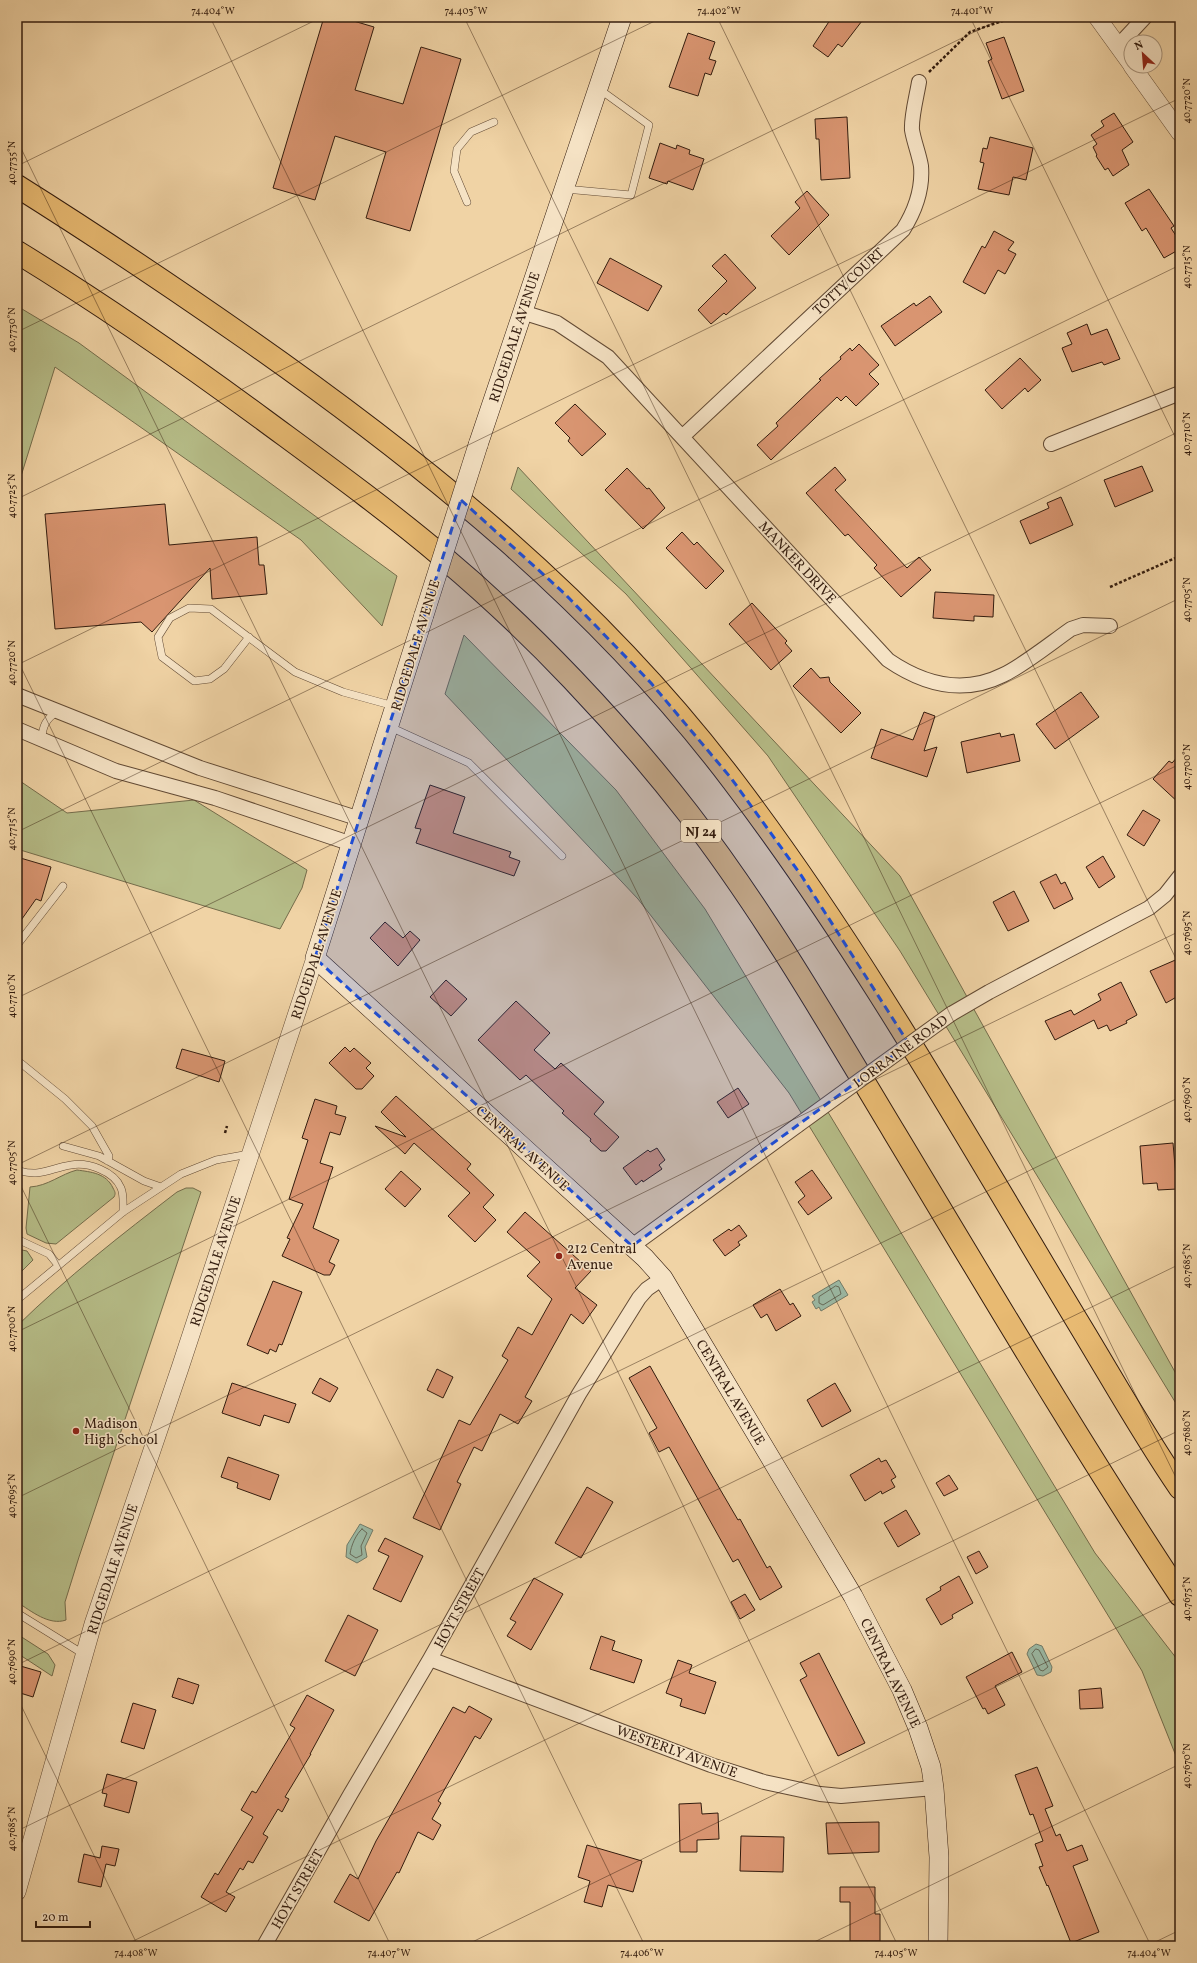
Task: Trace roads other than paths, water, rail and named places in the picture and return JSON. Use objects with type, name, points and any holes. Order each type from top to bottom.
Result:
[{"type":"highway","points":[[17,186],[177,290],[382,437],[482,517],[565,594],[652,683],[731,778],[801,875],[870,980],[1180,1488]]},
{"type":"highway","name":"NJ 24","points":[[17,252],[140,331],[346,480],[446,560],[530,637],[612,722],[688,814],[758,911],[827,1021],[1064,1415],[1180,1595]]},
{"type":"main road","name":"RIDGEDALE AVENUE","points":[[315,958],[390,727],[478,445],[622,17]]},
{"type":"main road","name":"CENTRAL AVENUE","points":[[315,958],[632,1246],[663,1278],[853,1596],[902,1690],[918,1728],[931,1767],[934,1788],[939,1857],[938,1946]]},
{"type":"street","points":[[1097,17],[1123,53]]},
{"type":"street","points":[[1118,46],[1145,17]]},
{"type":"street","points":[[1138,74],[1180,133]]},
{"type":"street","name":"TOTTY COURT","points":[[682,437],[902,230],[911,216],[917,201],[920,185],[921,166],[912,129],[919,82]]},
{"type":"street","name":"MANKER DRIVE","points":[[522,312],[557,323],[608,357],[888,660],[905,672],[924,680],[944,685],[964,686],[984,683],[1004,675],[1071,628],[1083,625],[1110,626]]},
{"type":"street","points":[[1051,444],[1180,393]]},
{"type":"street","points":[[17,695],[200,768],[360,819]]},
{"type":"street","points":[[17,729],[116,771],[214,798],[352,844]]},
{"type":"street","name":"LORRAINE ROAD","points":[[632,1246],[951,1014],[995,988],[1149,908],[1165,895],[1180,876]]},
{"type":"street","name":"RIDGEDALE AVENUE","points":[[17,1892],[93,1624],[180,1368],[249,1154],[315,958]]},
{"type":"street","name":"HOYT STREET","points":[[264,1946],[430,1659],[579,1394],[639,1298],[647,1289],[663,1278]]},
{"type":"street","name":"WESTERLY AVENUE","points":[[430,1659],[711,1765],[764,1782],[820,1794],[841,1796],[934,1788]]},
{"type":"lane","points":[[565,188],[631,195],[649,125],[598,88]]},
{"type":"lane","points":[[467,202],[454,171],[457,149],[471,132],[494,122]]},
{"type":"lane","points":[[249,637],[224,669],[210,679],[194,681],[162,657],[158,637],[170,618],[190,608],[211,609],[249,637],[295,672],[343,692],[396,706]]},
{"type":"lane","points":[[42,740],[42,729],[45,722],[58,711]]},
{"type":"lane","points":[[390,727],[469,763],[562,856]]},
{"type":"lane","points":[[17,945],[63,886]]},
{"type":"lane","points":[[17,1060],[65,1099],[92,1126],[109,1156],[108,1161]]},
{"type":"lane","points":[[63,1146],[93,1154],[144,1181],[161,1187]]},
{"type":"lane","points":[[17,1300],[123,1212],[181,1174],[216,1160],[249,1154]]},
{"type":"lane","points":[[20,1171],[31,1174],[43,1173],[70,1165],[80,1164],[101,1170],[118,1181],[123,1195],[123,1212]]},
{"type":"lane","points":[[17,1239],[49,1254],[58,1265]]},
{"type":"lane","points":[[17,1613],[85,1655]]},
{"type":"water","points":[[839,1280],[848,1295],[821,1311],[819,1307],[816,1309],[812,1302],[815,1300],[812,1296]]},
{"type":"water","points":[[360,1524],[373,1530],[365,1547],[367,1557],[357,1563],[346,1557],[347,1545]]},
{"type":"water","points":[[1036,1644],[1042,1646],[1052,1667],[1051,1672],[1043,1676],[1037,1675],[1027,1654],[1029,1649]]},
{"type":"place","name":"212 Central Avenue","points":[[559,1256]]},
{"type":"place","name":"Madison High School","points":[[76,1431]]}]
